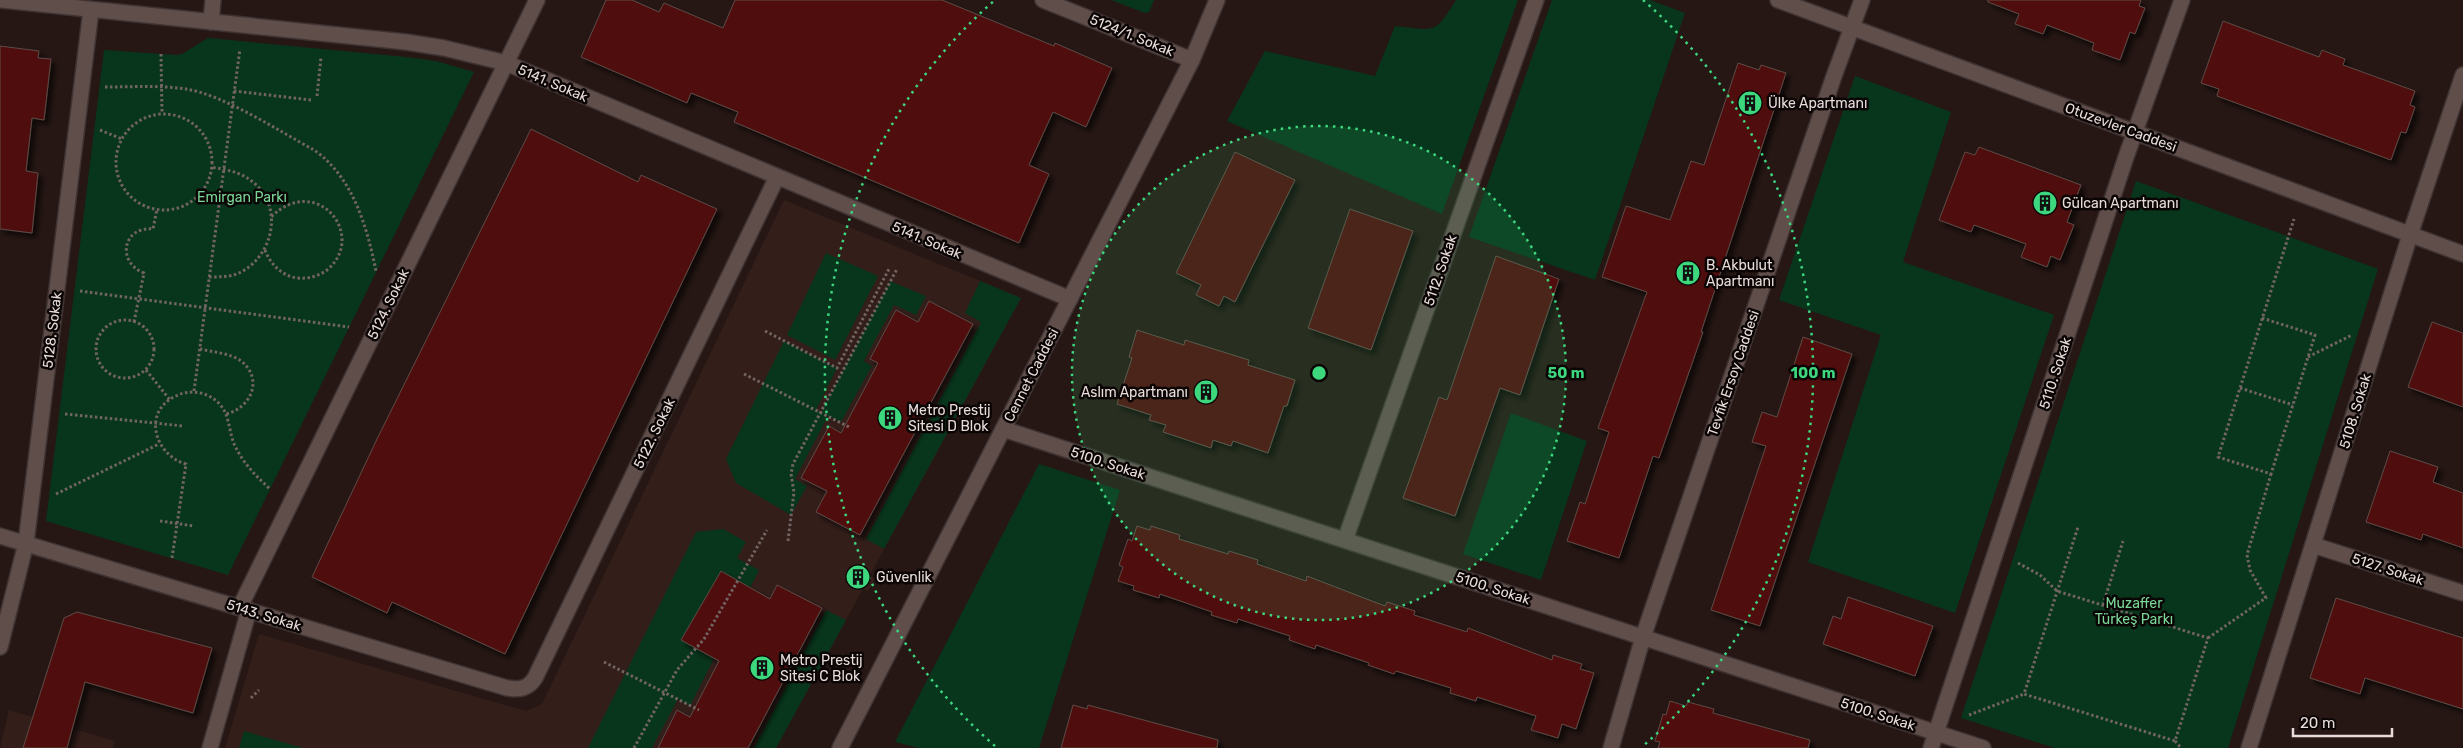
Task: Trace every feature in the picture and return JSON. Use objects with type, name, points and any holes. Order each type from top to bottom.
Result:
[{"type":"street","name":"5141. Sokak","points":[[2,0],[406,42],[444,48],[506,63],[1070,300]]},
{"type":"street","points":[[211,22],[213,0]]},
{"type":"street","name":"5124. Sokak","points":[[210,748],[244,609],[537,0]]},
{"type":"street","name":"5124/1. Sokak","points":[[1043,0],[1192,60]]},
{"type":"street","name":"Cennet Caddesi","points":[[843,747],[1192,60],[1217,0]]},
{"type":"street","name":"5112. Sokak","points":[[1345,540],[1536,0]]},
{"type":"street","name":"Otuzevler Caddesi","points":[[1778,0],[2463,254]]},
{"type":"street","name":"Tevfik Ersoy Caddesi","points":[[1611,748],[1643,637],[1862,0]]},
{"type":"street","name":"5110. Sokak","points":[[1932,748],[2135,132],[2182,0]]},
{"type":"street","name":"5128. Sokak","points":[[0,647],[26,543],[91,10]]},
{"type":"street","name":"5108. Sokak","points":[[2250,748],[2410,235],[2463,75]]},
{"type":"street","name":"5122. Sokak","points":[[527,687],[535,678],[777,177]]},
{"type":"street","name":"5100. Sokak","points":[[1003,429],[1983,748]]},
{"type":"street","name":"5143. Sokak","points":[[0,536],[507,688],[521,689],[527,687]]},
{"type":"street","name":"5127. Sokak","points":[[2313,545],[2463,593]]},
{"type":"path","points":[[194,391],[241,41]]},
{"type":"path","points":[[317,96],[322,49]]},
{"type":"path","points":[[161,54],[162,114]]},
{"type":"path","points":[[100,87],[162,88],[198,91],[232,106],[327,159],[343,179],[356,203],[371,248],[376,272]]},
{"type":"path","points":[[234,91],[311,100]]},
{"type":"path","points":[[162,114],[178,116],[192,122],[210,146],[210,176],[203,190],[192,201],[179,208],[148,207],[133,199],[123,186],[117,171],[117,154],[122,139],[132,126],[146,117],[162,114]]},
{"type":"path","points":[[95,129],[122,139]]},
{"type":"path","points":[[209,277],[223,277],[239,273],[254,264],[265,250],[271,233],[271,217],[266,198],[255,184],[240,174],[211,167]]},
{"type":"path","points":[[265,250],[273,265],[284,273],[296,278],[309,278],[322,274],[332,266],[339,255],[342,241],[341,229],[335,218],[327,209],[316,203],[304,201],[291,203],[280,208],[271,217]]},
{"type":"path","points":[[134,322],[144,273],[133,267],[128,261],[126,247],[134,233],[140,229],[153,229],[157,208]]},
{"type":"path","points":[[2271,474],[2218,457],[2294,219]]},
{"type":"path","points":[[765,331],[837,368],[890,267]]},
{"type":"path","points":[[788,541],[794,492],[792,470],[897,269]]},
{"type":"path","points":[[75,290],[350,327]]},
{"type":"path","points":[[2262,318],[2315,335],[2247,555],[2250,570],[2266,598]]},
{"type":"path","points":[[115,322],[134,322],[143,326],[150,333],[154,342],[155,353],[146,370],[138,376],[118,378],[109,374],[98,360],[97,341],[101,333],[115,322]]},
{"type":"path","points":[[2308,358],[2359,331]]},
{"type":"path","points":[[200,350],[232,357],[241,361],[248,368],[252,378],[250,398],[236,412],[226,414]]},
{"type":"path","points":[[146,370],[170,400]]},
{"type":"path","points":[[744,374],[850,426]]},
{"type":"path","points":[[2240,388],[2293,404]]},
{"type":"path","points":[[172,558],[186,464],[171,458],[159,444],[155,432],[160,409],[170,400],[184,392],[194,391],[207,395],[216,401],[226,414],[236,448],[245,463],[270,489]]},
{"type":"path","points":[[60,414],[183,426]]},
{"type":"path","points":[[49,498],[159,444]]},
{"type":"path","points":[[160,521],[194,526]]},
{"type":"path","points":[[2024,694],[2078,527]]},
{"type":"path","points":[[634,748],[677,670],[704,638],[767,530]]},
{"type":"path","points":[[2103,605],[2123,542]]},
{"type":"path","points":[[2013,560],[2040,575],[2057,591],[2208,638]]},
{"type":"path","points":[[2175,742],[2208,638],[2266,598],[2277,593],[2296,598]]},
{"type":"path","points":[[604,662],[698,710]]},
{"type":"path","points":[[1961,718],[2024,694],[2175,742],[2181,748]]},
{"type":"shaded area","points":[[784,200],[1021,298],[870,575],[875,579],[868,591],[863,589],[776,748],[225,748],[259,634],[526,711],[542,704]]},
{"type":"shaded area","points":[[9,710],[115,741],[113,748],[0,748]]},
{"type":"green space","points":[[1111,0],[1154,0],[1149,12],[1145,13]]},
{"type":"green space","points":[[1456,0],[1518,0],[1442,214],[1227,121],[1265,51],[1375,76],[1395,26],[1418,29],[1432,28],[1443,20]]},
{"type":"green space","points":[[1552,0],[1650,0],[1685,13],[1595,280],[1469,237]]},
{"type":"green space","name":"Emirgan Parkı","points":[[208,38],[406,57],[436,61],[474,72],[228,575],[46,521],[104,50],[176,55],[182,54]]},
{"type":"green space","points":[[1855,76],[1951,112],[1903,262],[2054,315],[1955,613],[1808,562],[1881,335],[1779,300]]},
{"type":"green space","name":"Muzaffer Türkeş Parkı","points":[[2136,181],[2378,269],[2228,748],[2055,748],[1961,718]]},
{"type":"green space","points":[[826,253],[878,276],[835,360],[787,335]]},
{"type":"green space","points":[[890,281],[926,296],[916,315],[894,305],[864,361],[872,366],[841,422],[828,416],[795,479],[807,486],[791,515],[736,483],[726,459],[784,341],[837,368],[816,410],[821,412]]},
{"type":"green space","points":[[980,281],[1021,298],[884,549],[866,539],[981,322],[965,313]]},
{"type":"green space","points":[[1511,413],[1587,441],[1541,580],[1463,554]]},
{"type":"green space","points":[[1039,464],[1120,490],[1039,748],[919,748],[895,742]]},
{"type":"green space","points":[[723,529],[746,542],[737,558],[759,570],[690,706],[678,699],[652,748],[588,748],[696,532]]},
{"type":"green space","points":[[826,610],[846,620],[776,748],[754,748]]},
{"type":"green space","points":[[244,731],[303,748],[239,748]]},
{"type":"building","points":[[606,0],[632,0],[659,12],[664,3],[723,28],[735,0],[942,0],[1054,46],[1055,43],[1112,68],[1086,127],[1053,112],[1029,165],[1049,174],[1019,243],[734,122],[738,112],[691,93],[687,103],[581,57]]},
{"type":"building","points":[[1988,0],[2141,0],[2139,6],[2145,8],[2135,34],[2130,32],[2120,60],[2092,50],[2094,43],[2047,25],[2043,34],[2015,24],[2019,14],[1988,2]]},
{"type":"building","points":[[2223,21],[2319,57],[2322,50],[2345,59],[2343,65],[2415,91],[2410,105],[2415,107],[2406,133],[2401,132],[2391,160],[2217,96],[2219,89],[2201,83]]},
{"type":"building","points":[[0,46],[39,51],[38,58],[51,59],[44,120],[32,118],[26,171],[38,173],[32,233],[0,229]]},
{"type":"building","points":[[1738,63],[1759,70],[1761,65],[1786,73],[1701,332],[1703,332],[1659,458],[1653,456],[1619,558],[1567,541],[1580,502],[1585,504],[1609,432],[1598,428],[1647,292],[1602,277],[1626,206],[1670,220],[1691,161],[1704,165]]},
{"type":"building","points":[[531,129],[638,182],[641,175],[717,209],[505,654],[392,602],[387,613],[312,577],[377,439]]},
{"type":"building","points":[[1979,147],[2081,185],[2067,222],[2074,225],[2060,260],[2051,256],[2047,267],[2021,257],[2026,244],[1974,225],[1971,232],[1939,220],[1965,152],[1975,155]]},
{"type":"building","points":[[1235,152],[1295,180],[1235,302],[1224,296],[1219,306],[1196,295],[1201,285],[1176,273]]},
{"type":"building","points":[[1350,209],[1413,231],[1371,350],[1308,328]]},
{"type":"building","points":[[1496,256],[1559,279],[1520,395],[1500,388],[1455,516],[1403,498],[1439,397],[1447,400]]},
{"type":"building","name":"Metro Prestij Sitesi D Blok","points":[[929,301],[973,324],[860,535],[816,512],[827,491],[801,478],[829,426],[841,433],[878,363],[870,359],[896,310],[918,322]]},
{"type":"building","points":[[2432,322],[2463,333],[2463,407],[2408,387]]},
{"type":"building","name":"Aslım Apartmanı","points":[[1137,330],[1184,345],[1185,340],[1249,360],[1248,365],[1295,380],[1287,406],[1284,406],[1268,453],[1233,441],[1231,446],[1213,440],[1211,448],[1163,432],[1166,425],[1149,420],[1151,415],[1117,404],[1132,358],[1129,357]]},
{"type":"building","points":[[1803,337],[1852,354],[1760,626],[1711,610],[1766,446],[1752,442],[1762,412],[1777,417]]},
{"type":"building","points":[[2390,451],[2438,467],[2433,482],[2463,493],[2463,548],[2423,534],[2421,540],[2366,522]]},
{"type":"building","points":[[1137,526],[1150,530],[1151,526],[1180,535],[1179,539],[1228,554],[1229,551],[1258,560],[1257,564],[1306,581],[1307,576],[1385,606],[1387,602],[1415,611],[1414,615],[1467,632],[1468,628],[1552,660],[1553,655],[1582,664],[1580,669],[1594,673],[1576,729],[1562,724],[1558,738],[1531,730],[1536,716],[1477,697],[1476,701],[1450,693],[1451,688],[1396,671],[1394,674],[1368,665],[1369,663],[1316,645],[1315,649],[1289,640],[1290,636],[1238,619],[1237,623],[1211,615],[1212,612],[1160,594],[1159,598],[1133,590],[1134,586],[1118,581],[1123,567],[1119,565],[1128,539],[1132,541]]},
{"type":"building","name":"Metro Prestij Sitesi C Blok","points":[[721,571],[770,599],[777,585],[822,608],[748,748],[658,748],[677,710],[690,717],[719,661],[681,640]]},
{"type":"building","points":[[1848,597],[1933,626],[1915,676],[1823,644],[1833,616],[1841,619]]},
{"type":"building","points":[[2336,598],[2463,638],[2463,709],[2365,678],[2360,694],[2310,678]]},
{"type":"building","points":[[77,612],[212,648],[193,713],[85,682],[67,748],[23,748],[64,618]]},
{"type":"building","points":[[1670,701],[1686,706],[1688,702],[1714,709],[1713,713],[1810,740],[1808,748],[1658,748],[1660,742],[1655,741],[1663,714],[1666,715]]},
{"type":"building","points":[[1073,705],[1087,709],[1088,705],[1218,740],[1217,748],[1061,748]]},
{"type":"place","name":"Ülke Apartmanı","points":[[1750,103]]},
{"type":"place","name":"Gülcan Apartmanı","points":[[2045,203]]},
{"type":"place","name":"B. Akbulut Apartmanı","points":[[1688,273]]},
{"type":"place","name":"Aslım Apartmanı","points":[[1206,392]]},
{"type":"place","name":"Metro Prestij Sitesi D Blok","points":[[890,418]]},
{"type":"place","name":"Güvenlik","points":[[858,577]]},
{"type":"place","name":"Metro Prestij Sitesi C Blok","points":[[762,668]]}]
